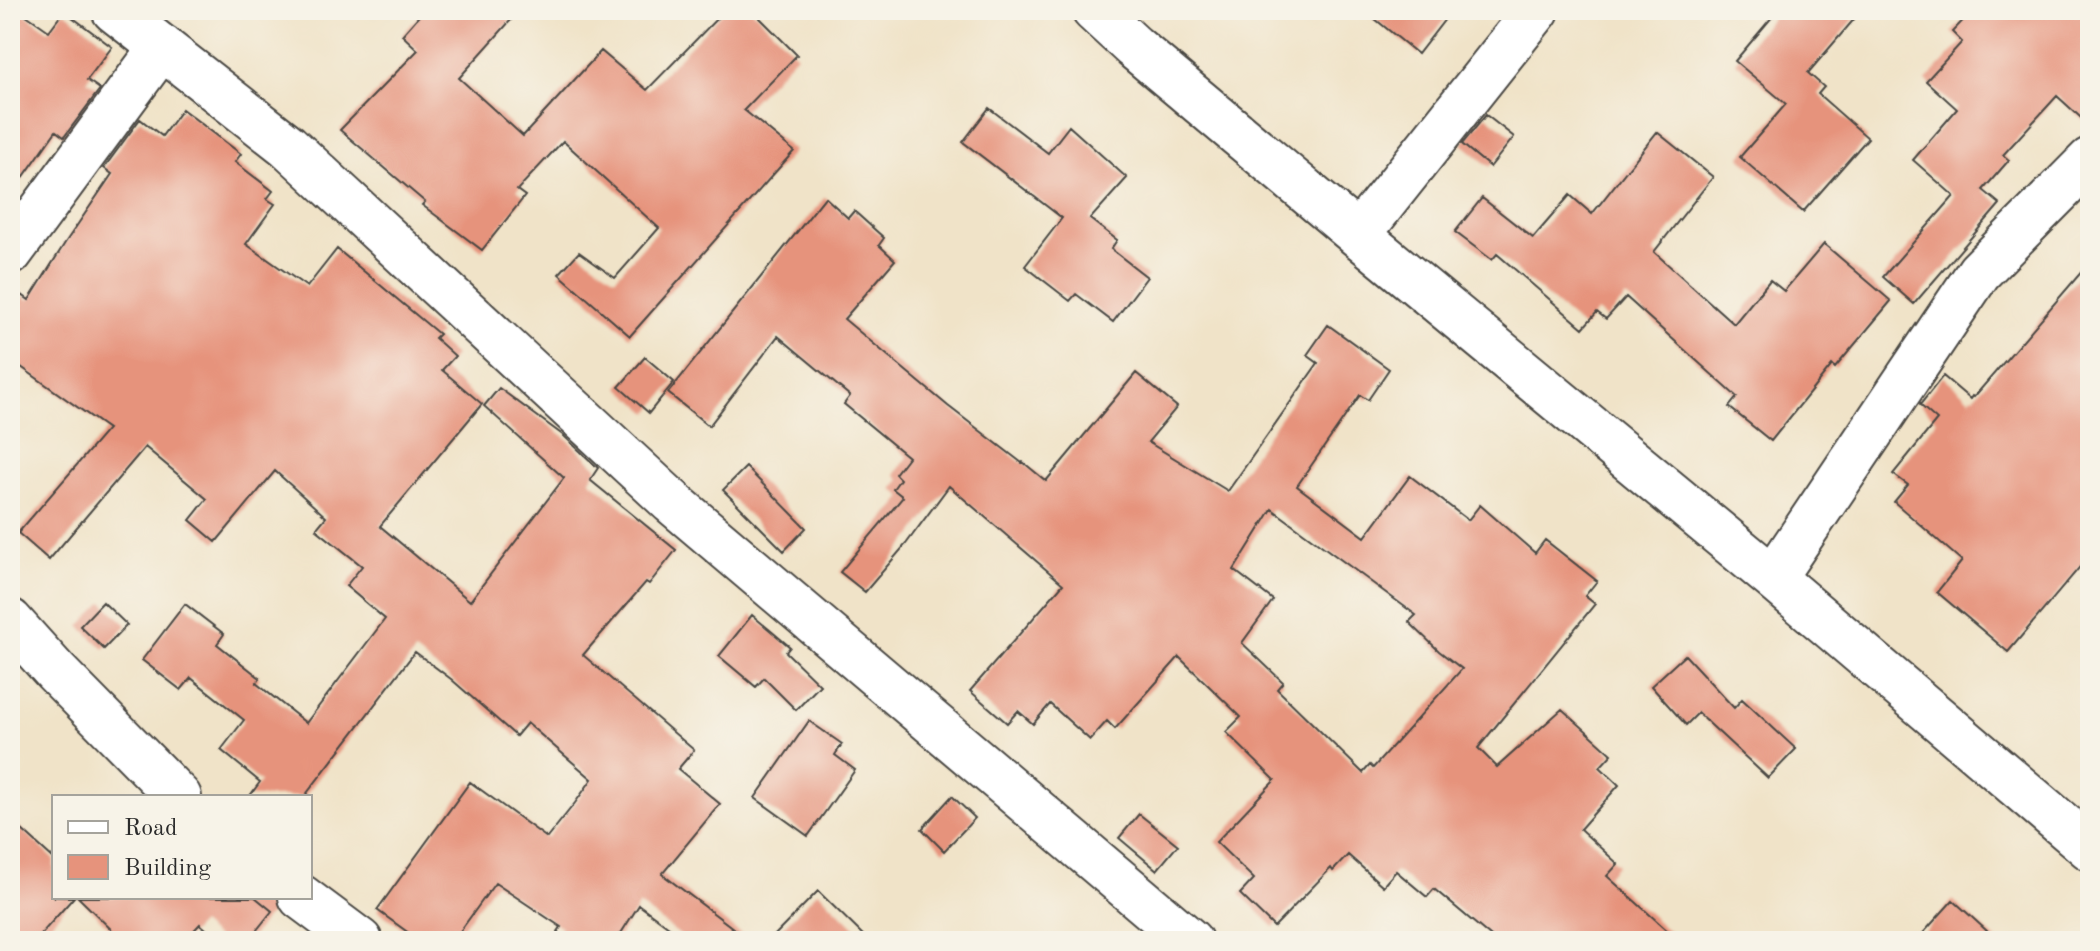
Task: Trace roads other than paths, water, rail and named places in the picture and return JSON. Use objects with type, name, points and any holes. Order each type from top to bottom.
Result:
[{"type":"street","points":[[114,10],[288,146],[672,502],[1190,941]]},
{"type":"street","points":[[1094,10],[1134,47],[1773,578],[2090,848]]},
{"type":"street","points":[[1358,235],[1537,10]]},
{"type":"street","points":[[10,253],[162,47]]},
{"type":"street","points":[[1773,578],[1979,272],[2090,160]]},
{"type":"street","points":[[10,621],[177,795]]},
{"type":"street","points":[[304,899],[360,941]]}]
